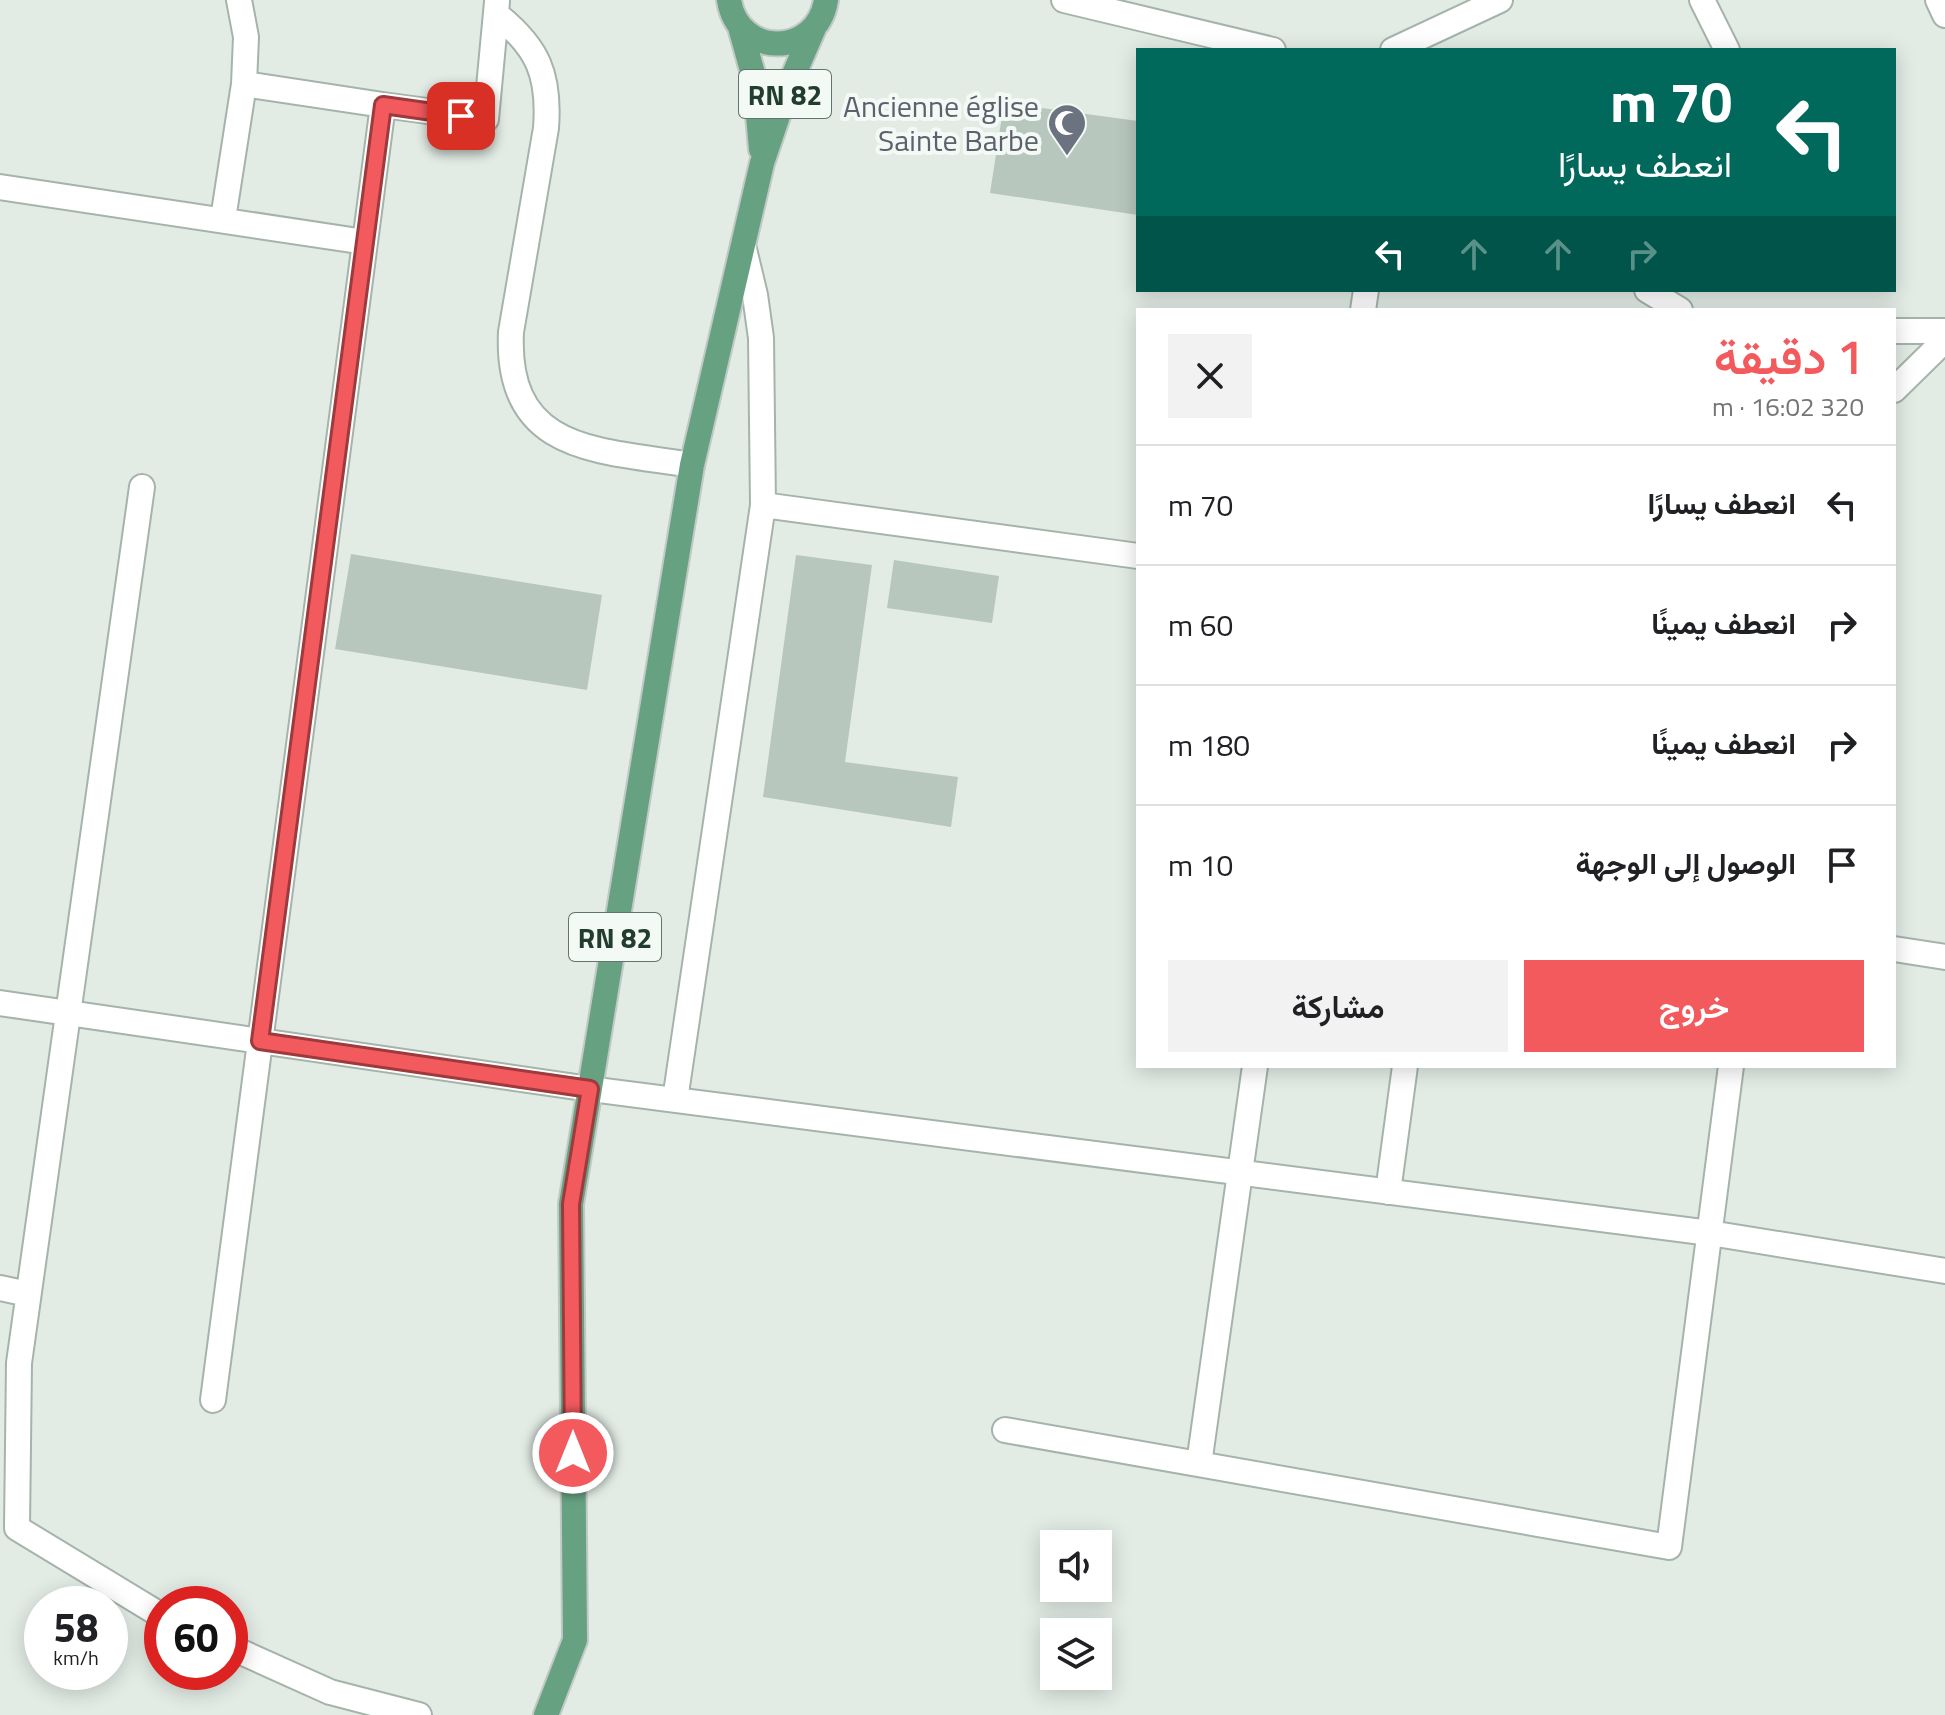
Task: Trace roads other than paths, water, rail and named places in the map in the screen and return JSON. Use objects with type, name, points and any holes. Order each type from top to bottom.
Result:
[{"type":"main road","name":"RN 82","points":[[546,1715],[575,1640],[571,1204],[692,465],[762,163],[785,95],[814,28],[822,17],[826,0]]},
{"type":"main road","name":"RN 82","points":[[727,2],[740,27],[755,81],[762,163]]},
{"type":"main road","name":"RN 82","points":[[740,27],[753,38],[777,43],[801,38],[814,28]]},
{"type":"street","points":[[223,219],[244,84],[246,37],[239,0]]},
{"type":"street","points":[[1064,0],[1265,48]]},
{"type":"street","points":[[1397,48],[1500,0]]},
{"type":"street","points":[[1702,0],[1726,48]]},
{"type":"street","points":[[1938,0],[1945,15]]},
{"type":"street","points":[[244,84],[486,119],[497,7]]},
{"type":"street","points":[[497,7],[533,51],[544,75],[548,102],[511,332],[509,361],[516,389],[531,413],[552,433],[578,446],[692,465]]},
{"type":"street","points":[[213,1400],[383,105]]},
{"type":"street","points":[[0,187],[365,242]]},
{"type":"street","points":[[675,1100],[763,505],[761,338],[743,245]]},
{"type":"street","points":[[1650,292],[1677,308]]},
{"type":"street","points":[[1896,331],[1945,331]]},
{"type":"street","points":[[1896,388],[1945,340]]},
{"type":"street","points":[[142,487],[19,1363],[9,1526],[144,1605]]},
{"type":"street","points":[[763,505],[1136,556]]},
{"type":"street","points":[[1896,949],[1945,957]]},
{"type":"street","points":[[0,1003],[590,1089],[1710,1233],[1945,1271]]},
{"type":"street","points":[[1199,1464],[1255,1068]]},
{"type":"street","points":[[1388,1192],[1405,1068]]},
{"type":"street","points":[[1005,1430],[1669,1547],[1731,1068]]},
{"type":"street","points":[[0,1288],[28,1294]]},
{"type":"street","points":[[248,1655],[330,1692],[419,1715]]},
{"type":"place","name":"Ancienne église Sainte Barbe","points":[[1067,157]]}]
